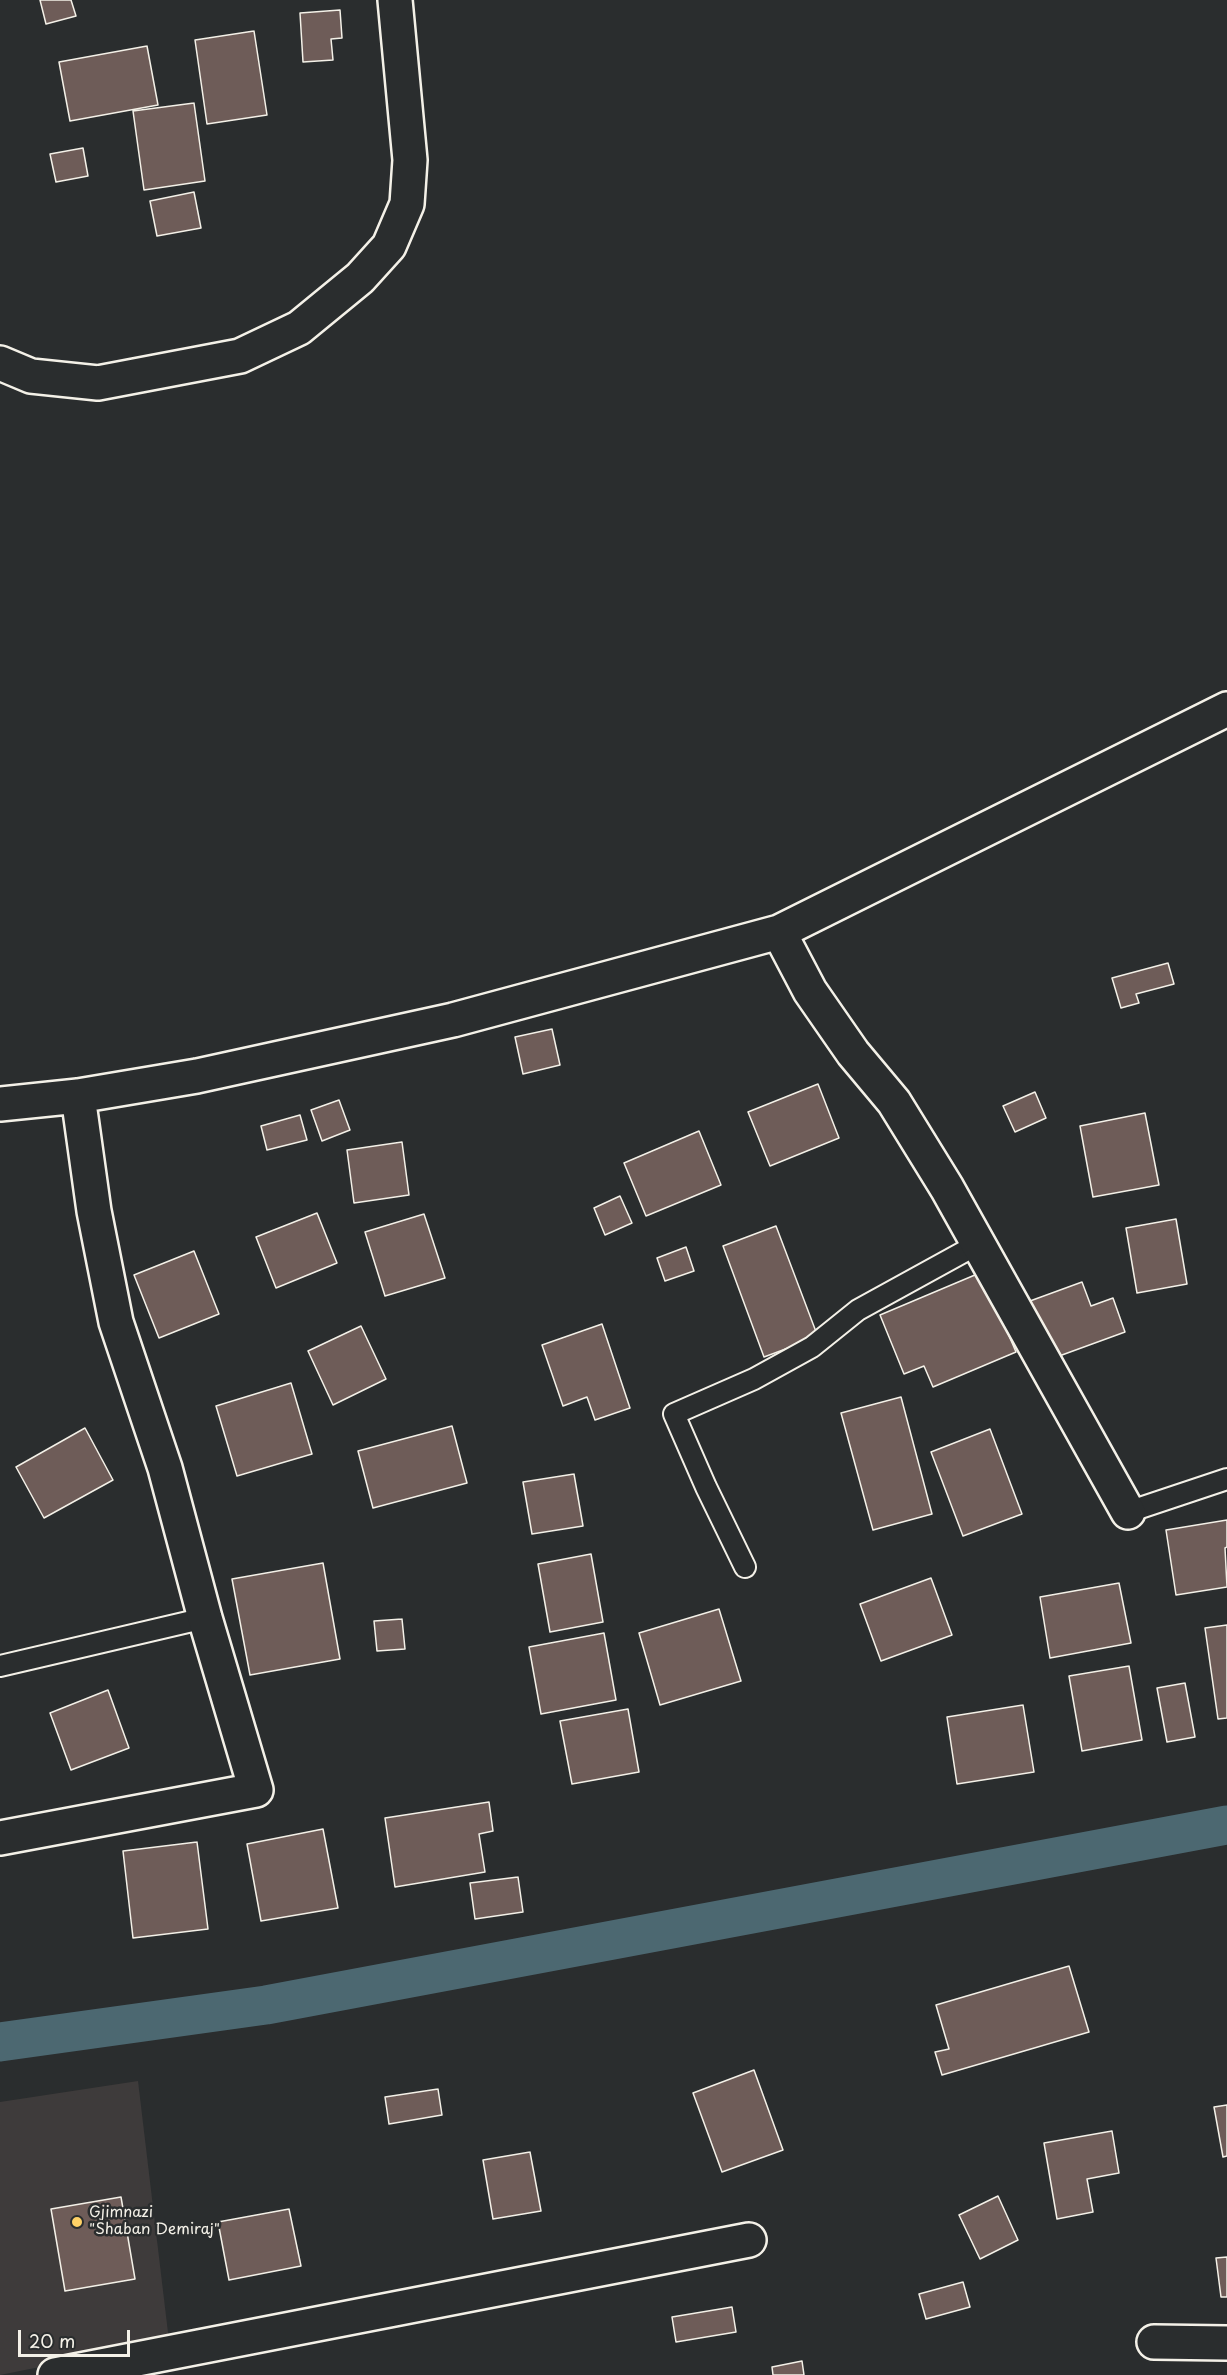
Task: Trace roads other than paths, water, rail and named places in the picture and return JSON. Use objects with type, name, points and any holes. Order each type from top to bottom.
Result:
[{"type":"street","points":[[0,363],[31,376],[98,383],[240,356],[299,328],[360,278],[388,246],[407,204],[410,160],[395,0]]},
{"type":"street","points":[[0,1104],[78,1096],[197,1076],[453,1020],[779,932],[1227,709]]},
{"type":"street","points":[[779,932],[810,991],[854,1053],[894,1102],[947,1188],[1128,1512]]},
{"type":"street","points":[[0,1838],[256,1790],[205,1618],[165,1468],[116,1322],[94,1211],[78,1096]]},
{"type":"street","points":[[55,2375],[180,2363],[749,2240]]},
{"type":"street","points":[[1154,2342],[1227,2343]]},
{"type":"lane","points":[[746,1567],[706,1487],[674,1414],[754,1379],[812,1347],[858,1310],[978,1244]]},
{"type":"lane","points":[[1128,1512],[1227,1479]]},
{"type":"lane","points":[[0,1666],[205,1618]]},
{"type":"waterway","points":[[0,2042],[266,2005],[1227,1825]]},
{"type":"place","name":"Gjimnazi \"Shaban Demiraj\"","points":[[77,2222]]}]
